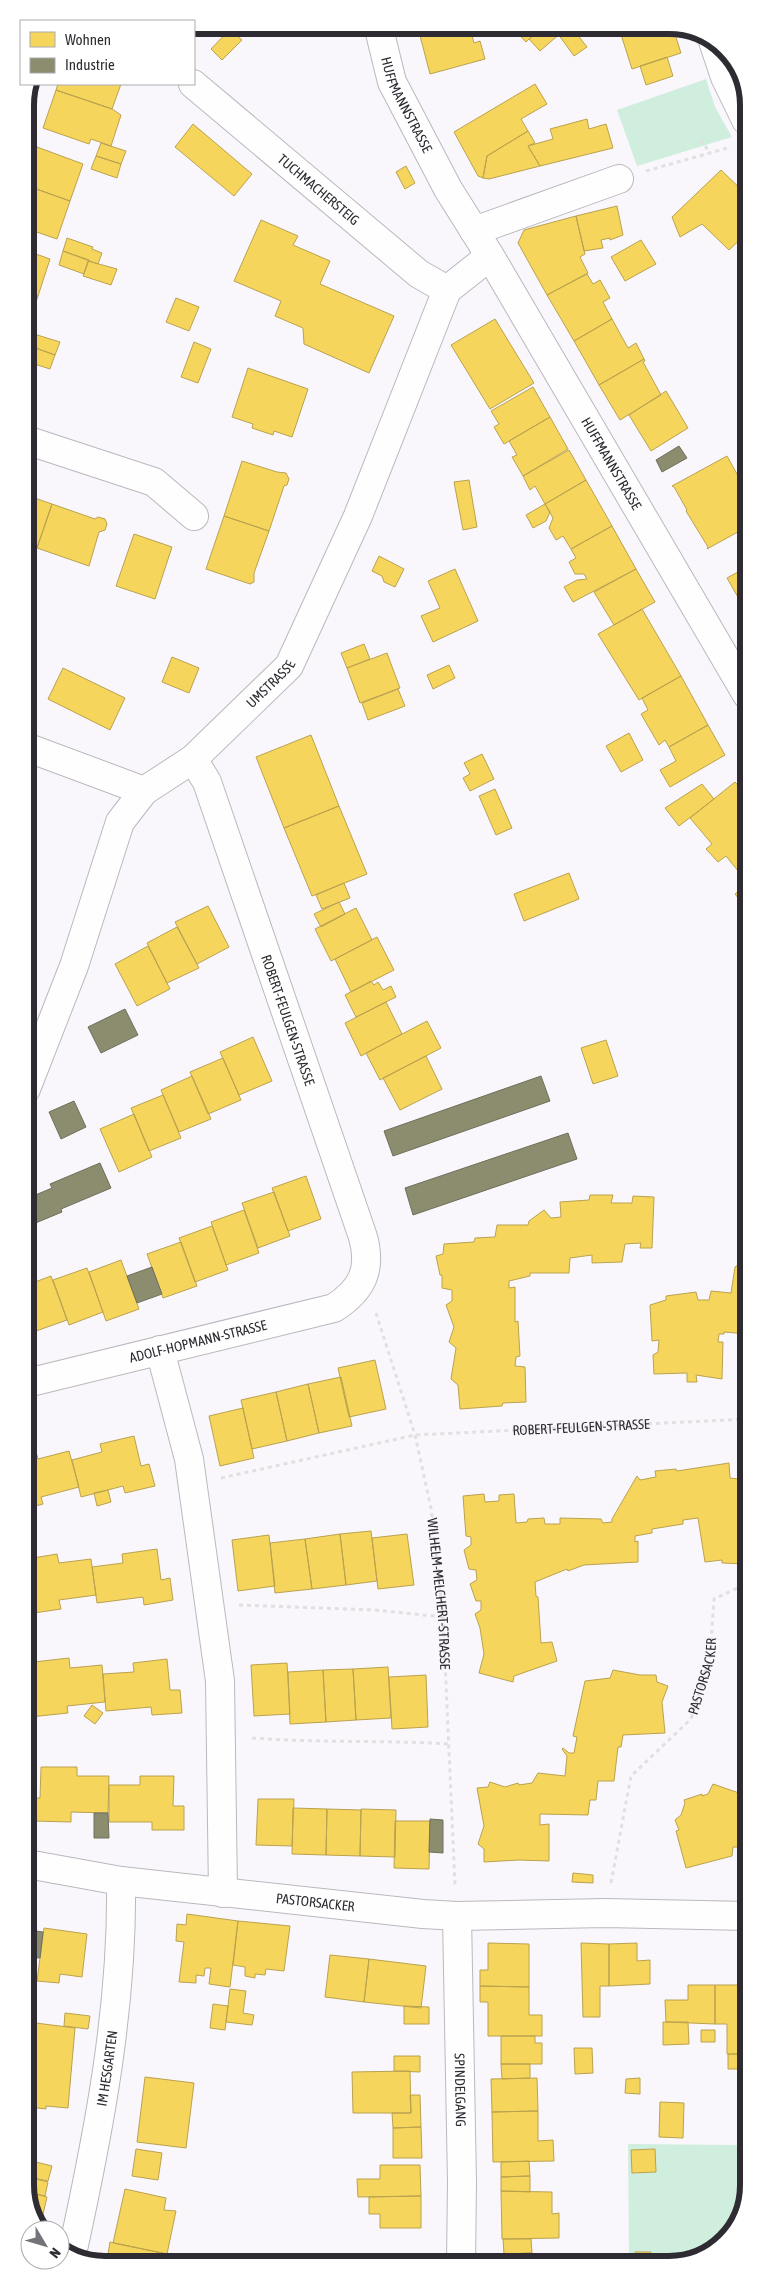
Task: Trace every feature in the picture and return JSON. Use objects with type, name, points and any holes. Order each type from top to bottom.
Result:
[{"type":"street","name":"HUFFMANNSTRASSE","points":[[380,34],[392,82],[448,189],[490,256],[740,683]]},
{"type":"street","points":[[716,52],[725,77],[740,108]]},
{"type":"street","name":"TUCHMACHERSTEIG","points":[[195,85],[419,274],[447,290]]},
{"type":"street","points":[[474,231],[618,179]]},
{"type":"street","points":[[447,290],[490,256]]},
{"type":"street","name":"UMSTRASSE","points":[[34,1068],[74,966],[120,822],[144,791],[193,759],[289,666],[358,516],[447,290]]},
{"type":"street","points":[[34,443],[154,482],[194,516]]},
{"type":"street","points":[[34,750],[144,791]]},
{"type":"street","name":"ROBERT-FEULGEN-STRASSE","points":[[193,759],[207,782],[363,1237],[368,1263],[360,1283]]},
{"type":"street","name":"ADOLF-HOPMANN-STRASSE","points":[[34,1381],[334,1308],[354,1292],[360,1283]]},
{"type":"street","points":[[160,1350],[189,1459],[220,1681],[223,1893]]},
{"type":"street","name":"PASTORSACKER","points":[[34,1865],[121,1881],[457,1916],[605,1913],[740,1916]]},
{"type":"street","name":"IM HESGARTEN","points":[[73,2249],[104,2090],[122,1933],[121,1881]]},
{"type":"street","name":"SPINDELGANG","points":[[457,1916],[462,2182],[461,2256]]},
{"type":"path","points":[[700,140],[706,146],[709,154]]},
{"type":"path","points":[[618,179],[737,145]]},
{"type":"path","name":"WILHELM-MELCHERT-STRASSE","points":[[360,1283],[376,1312],[415,1435],[431,1508],[443,1617],[450,1744],[452,1852],[457,1916]]},
{"type":"path","name":"ROBERT-FEULGEN-STRASSE","points":[[220,1479],[415,1435],[740,1419]]},
{"type":"path","name":"PASTORSACKER","points":[[605,1913],[631,1776],[691,1719],[710,1657],[714,1599],[740,1587]]},
{"type":"path","points":[[239,1605],[375,1610],[443,1617]]},
{"type":"path","points":[[247,1737],[302,1742],[385,1741],[450,1744]]},
{"type":"green space","points":[[706,79],[715,107],[732,137],[637,166],[617,110]]},
{"type":"green space","points":[[628,2144],[739,2145],[740,2195],[731,2221],[720,2236],[697,2251],[679,2256],[629,2256]]},
{"type":"building: Wohnen","points":[[225,34],[235,34],[242,40],[222,60],[211,49]]},
{"type":"building: Wohnen","points":[[420,34],[472,34],[474,43],[480,41],[485,59],[430,74]]},
{"type":"building: Wohnen","points":[[518,34],[534,34],[526,42]]},
{"type":"building: Wohnen","points":[[534,34],[560,34],[540,51],[529,39]]},
{"type":"building: Wohnen","points":[[558,34],[577,34],[587,47],[574,56]]},
{"type":"building: Wohnen","points":[[621,34],[675,34],[681,53],[632,69]]},
{"type":"building: Wohnen","points":[[667,57],[673,76],[646,85],[640,66]]},
{"type":"building: Wohnen","points":[[535,84],[547,104],[521,119],[528,131],[487,156],[483,178],[478,176],[454,132]]},
{"type":"building: Wohnen","points":[[58,85],[121,85],[112,109],[56,90]]},
{"type":"building: Wohnen","points":[[56,90],[112,109],[121,115],[111,146],[91,139],[89,144],[43,128]]},
{"type":"building: Wohnen","points":[[587,119],[589,129],[606,124],[613,148],[540,166],[528,146],[553,139],[550,129]]},
{"type":"building: Wohnen","points":[[193,124],[252,174],[234,196],[175,147]]},
{"type":"building: Wohnen","points":[[528,131],[535,143],[528,146],[540,166],[489,179],[483,178],[487,156]]},
{"type":"building: Wohnen","points":[[101,143],[126,151],[121,164],[96,156]]},
{"type":"building: Wohnen","points":[[37,147],[83,164],[70,201],[34,188],[34,156]]},
{"type":"building: Wohnen","points":[[96,156],[121,164],[117,178],[91,169]]},
{"type":"building: Wohnen","points":[[406,166],[415,183],[405,189],[396,172]]},
{"type":"building: Wohnen","points":[[721,170],[740,188],[740,240],[729,250],[702,224],[680,237],[672,217]]},
{"type":"building: Wohnen","points":[[34,188],[70,201],[57,239],[34,231]]},
{"type":"building: Wohnen","points":[[617,206],[623,235],[610,240],[610,238],[601,240],[603,248],[584,251],[576,216]]},
{"type":"building: Wohnen","points":[[576,216],[585,254],[580,257],[588,273],[547,295],[518,243],[524,230]]},
{"type":"building: Wohnen","points":[[261,220],[298,236],[293,245],[330,261],[320,284],[394,316],[369,373],[304,344],[303,328],[275,316],[281,301],[234,281]]},
{"type":"building: Wohnen","points":[[67,238],[93,247],[92,249],[102,253],[98,264],[63,251]]},
{"type":"building: Wohnen","points":[[641,240],[656,264],[625,281],[611,257]]},
{"type":"building: Wohnen","points":[[63,251],[89,260],[84,274],[59,265]]},
{"type":"building: Wohnen","points":[[34,253],[50,259],[38,296],[34,295]]},
{"type":"building: Wohnen","points":[[88,261],[117,269],[111,285],[83,276]]},
{"type":"building: Wohnen","points":[[587,274],[593,284],[600,280],[610,298],[603,302],[612,319],[574,341],[547,295]]},
{"type":"building: Wohnen","points":[[34,295],[38,296],[34,308]]},
{"type":"building: Wohnen","points":[[176,298],[199,307],[189,331],[166,322]]},
{"type":"building: Wohnen","points":[[495,319],[534,383],[490,409],[451,345]]},
{"type":"building: Wohnen","points":[[612,319],[628,348],[636,343],[644,359],[599,385],[574,341]]},
{"type":"building: Wohnen","points":[[34,334],[60,342],[55,355],[34,347]]},
{"type":"building: Wohnen","points":[[194,342],[211,349],[198,383],[181,377]]},
{"type":"building: Wohnen","points":[[34,347],[55,355],[50,369],[34,364]]},
{"type":"building: Wohnen","points":[[644,359],[645,361],[643,362],[661,395],[620,420],[599,385]]},
{"type":"building: Wohnen","points":[[248,368],[308,389],[292,437],[274,431],[273,435],[252,428],[253,424],[232,417]]},
{"type":"building: Wohnen","points":[[533,387],[550,417],[504,444],[494,427],[499,424],[491,411]]},
{"type":"building: Wohnen","points":[[666,391],[688,428],[651,451],[629,415]]},
{"type":"building: Wohnen","points":[[550,417],[568,449],[523,476],[512,457],[517,455],[509,441]]},
{"type":"building: Wohnen","points":[[569,450],[586,480],[545,504],[535,486],[530,490],[523,476]]},
{"type":"building: Wohnen","points":[[727,456],[740,479],[740,531],[707,549],[708,547],[672,486]]},
{"type":"building: Wohnen","points":[[242,461],[286,473],[289,479],[287,485],[284,486],[269,531],[224,516]]},
{"type":"building: Wohnen","points":[[469,480],[477,527],[463,530],[454,482]]},
{"type":"building: Wohnen","points":[[586,480],[612,526],[571,549],[563,536],[556,540],[549,528],[553,518],[545,504]]},
{"type":"building: Wohnen","points":[[34,498],[52,504],[37,548],[34,547]]},
{"type":"building: Wohnen","points":[[52,504],[95,519],[98,517],[105,519],[107,524],[105,530],[99,532],[89,566],[37,548]]},
{"type":"building: Wohnen","points":[[545,504],[550,512],[546,521],[533,528],[526,515]]},
{"type":"building: Wohnen","points":[[224,516],[269,531],[254,573],[254,582],[250,584],[206,569]]},
{"type":"building: Wohnen","points":[[612,526],[636,569],[573,602],[564,587],[577,580],[587,579],[584,574],[575,574],[569,562],[576,558],[571,549]]},
{"type":"building: Wohnen","points":[[134,534],[172,547],[155,599],[116,586]]},
{"type":"building: Wohnen","points":[[379,556],[404,569],[395,587],[384,582],[382,576],[372,571]]},
{"type":"building: Wohnen","points":[[455,569],[478,621],[433,642],[421,616],[440,608],[428,581]]},
{"type":"building: Wohnen","points":[[636,569],[655,602],[614,625],[594,592]]},
{"type":"building: Wohnen","points":[[740,571],[740,601],[727,578]]},
{"type":"building: Wohnen","points":[[642,609],[681,676],[639,700],[598,634]]},
{"type":"building: Wohnen","points":[[364,644],[370,659],[347,668],[341,653]]},
{"type":"building: Wohnen","points":[[387,653],[400,688],[360,703],[347,668]]},
{"type":"building: Wohnen","points":[[172,657],[199,668],[189,693],[162,682]]},
{"type":"building: Wohnen","points":[[449,665],[455,678],[433,689],[427,675]]},
{"type":"building: Wohnen","points":[[63,668],[125,698],[110,730],[48,699]]},
{"type":"building: Wohnen","points":[[681,676],[708,725],[669,747],[665,740],[659,745],[641,714],[648,710],[642,698]]},
{"type":"building: Wohnen","points":[[398,689],[405,706],[368,720],[362,703]]},
{"type":"building: Wohnen","points":[[708,725],[725,755],[670,787],[660,770],[676,761],[669,747]]},
{"type":"building: Wohnen","points":[[629,733],[643,760],[621,772],[606,746]]},
{"type":"building: Wohnen","points":[[311,735],[339,806],[284,828],[256,757]]},
{"type":"building: Wohnen","points":[[482,754],[494,779],[470,791],[463,778],[470,774],[464,763]]},
{"type":"building: Wohnen","points":[[735,782],[740,788],[740,873],[726,856],[718,862],[706,849],[712,844],[690,818]]},
{"type":"building: Wohnen","points":[[702,784],[714,799],[679,826],[665,808]]},
{"type":"building: Wohnen","points":[[495,789],[512,828],[496,835],[479,796]]},
{"type":"building: Wohnen","points":[[339,806],[367,874],[312,896],[284,828]]},
{"type":"building: Wohnen","points":[[569,873],[579,899],[524,921],[514,894]]},
{"type":"building: Wohnen","points":[[344,883],[350,898],[322,909],[316,895]]},
{"type":"building: Wohnen","points":[[740,890],[740,900],[735,894]]},
{"type":"building: Wohnen","points":[[339,902],[345,914],[321,927],[314,914]]},
{"type":"building: Wohnen","points":[[208,906],[229,947],[197,964],[175,922]]},
{"type":"building: Wohnen","points":[[356,908],[372,940],[331,961],[315,929]]},
{"type":"building: Wohnen","points":[[177,927],[199,968],[167,983],[147,943]]},
{"type":"building: Wohnen","points":[[377,937],[394,970],[351,992],[335,959]]},
{"type":"building: Wohnen","points":[[148,946],[170,989],[137,1006],[115,964]]},
{"type":"building: Wohnen","points":[[371,981],[374,985],[378,982],[383,990],[391,986],[396,997],[356,1017],[345,995]]},
{"type":"building: Wohnen","points":[[386,1002],[402,1034],[361,1056],[345,1023]]},
{"type":"building: Wohnen","points":[[427,1021],[441,1048],[380,1080],[366,1053]]},
{"type":"building: Wohnen","points":[[253,1037],[272,1081],[239,1095],[220,1052]]},
{"type":"building: Wohnen","points":[[606,1040],[618,1076],[593,1084],[581,1048]]},
{"type":"building: Wohnen","points":[[426,1056],[442,1089],[400,1110],[383,1078]]},
{"type":"building: Wohnen","points":[[223,1058],[241,1100],[208,1114],[190,1072]]},
{"type":"building: Wohnen","points":[[192,1076],[211,1119],[179,1132],[161,1090]]},
{"type":"building: Wohnen","points":[[163,1095],[181,1138],[149,1151],[131,1108]]},
{"type":"building: Wohnen","points":[[134,1114],[152,1157],[119,1172],[100,1129]]},
{"type":"building: Wohnen","points":[[306,1176],[321,1219],[288,1231],[272,1188]]},
{"type":"building: Wohnen","points":[[274,1192],[290,1236],[258,1248],[242,1203]]},
{"type":"building: Wohnen","points":[[590,1195],[613,1195],[611,1203],[632,1203],[633,1196],[654,1197],[652,1248],[640,1248],[641,1243],[625,1244],[622,1262],[592,1263],[592,1255],[570,1258],[569,1273],[530,1273],[530,1276],[509,1281],[509,1288],[515,1287],[515,1322],[518,1321],[520,1356],[516,1357],[515,1366],[525,1367],[526,1402],[460,1409],[458,1385],[451,1379],[456,1348],[449,1342],[454,1327],[446,1305],[452,1301],[452,1290],[442,1288],[442,1275],[440,1275],[436,1256],[443,1254],[444,1244],[474,1242],[475,1238],[495,1237],[497,1225],[528,1225],[529,1221],[544,1210],[551,1218],[561,1217],[560,1202],[589,1200]]},
{"type":"building: Wohnen","points":[[244,1210],[259,1253],[226,1265],[211,1222]]},
{"type":"building: Wohnen","points":[[212,1226],[228,1270],[195,1282],[179,1238]]},
{"type":"building: Wohnen","points":[[181,1242],[197,1286],[163,1298],[147,1254]]},
{"type":"building: Wohnen","points":[[121,1260],[139,1309],[106,1321],[89,1272]]},
{"type":"building: Wohnen","points":[[740,1263],[740,1333],[724,1332],[724,1334],[719,1334],[718,1342],[723,1342],[722,1379],[696,1375],[697,1382],[687,1382],[687,1373],[654,1374],[653,1355],[658,1352],[659,1340],[652,1341],[650,1305],[666,1300],[666,1296],[696,1292],[698,1300],[709,1300],[711,1291],[731,1293],[735,1267]]},
{"type":"building: Wohnen","points":[[87,1268],[103,1312],[69,1325],[53,1280]]},
{"type":"building: Wohnen","points":[[51,1276],[67,1320],[36,1331],[34,1325],[34,1282]]},
{"type":"building: Wohnen","points":[[375,1360],[386,1409],[349,1417],[338,1368]]},
{"type":"building: Wohnen","points":[[341,1377],[352,1426],[319,1433],[308,1384]]},
{"type":"building: Wohnen","points":[[308,1384],[319,1433],[287,1441],[276,1392]]},
{"type":"building: Wohnen","points":[[276,1392],[287,1441],[252,1449],[241,1400]]},
{"type":"building: Wohnen","points":[[243,1408],[254,1458],[220,1466],[209,1416]]},
{"type":"building: Wohnen","points":[[134,1436],[141,1466],[149,1464],[155,1486],[125,1493],[123,1486],[81,1497],[72,1460],[102,1452],[100,1444]]},
{"type":"building: Wohnen","points":[[34,1448],[38,1459],[69,1451],[79,1487],[41,1497],[43,1504],[34,1506]]},
{"type":"building: Wohnen","points":[[729,1463],[730,1478],[740,1479],[740,1564],[722,1563],[722,1560],[705,1562],[698,1518],[683,1520],[683,1524],[652,1529],[652,1533],[635,1536],[635,1542],[638,1541],[638,1562],[584,1565],[568,1571],[567,1569],[535,1582],[536,1596],[538,1597],[541,1643],[552,1642],[557,1661],[514,1676],[513,1682],[479,1673],[484,1654],[480,1628],[475,1614],[481,1610],[481,1601],[476,1601],[470,1584],[477,1580],[476,1570],[469,1569],[464,1550],[471,1545],[471,1537],[466,1536],[463,1496],[484,1494],[485,1502],[499,1501],[499,1495],[514,1494],[516,1523],[527,1522],[528,1519],[544,1518],[545,1524],[560,1524],[560,1518],[601,1519],[603,1523],[612,1522],[637,1476],[640,1480],[656,1477],[655,1471],[676,1469],[677,1471]]},
{"type":"building: Wohnen","points":[[108,1490],[111,1502],[97,1506],[94,1493]]},
{"type":"building: Wohnen","points":[[371,1531],[377,1581],[346,1585],[340,1534]]},
{"type":"building: Wohnen","points":[[340,1534],[346,1585],[312,1589],[305,1539]]},
{"type":"building: Wohnen","points":[[407,1534],[414,1585],[378,1589],[372,1538]]},
{"type":"building: Wohnen","points":[[269,1535],[275,1586],[238,1591],[232,1540]]},
{"type":"building: Wohnen","points":[[305,1539],[312,1589],[275,1593],[270,1543]]},
{"type":"building: Wohnen","points":[[157,1549],[161,1580],[170,1578],[173,1600],[144,1605],[143,1597],[97,1603],[92,1567],[123,1563],[122,1554]]},
{"type":"building: Wohnen","points":[[57,1554],[59,1563],[91,1559],[96,1595],[59,1600],[61,1609],[34,1613],[34,1558]]},
{"type":"building: Wohnen","points":[[69,1658],[70,1668],[102,1665],[105,1702],[67,1706],[68,1713],[34,1717],[34,1693],[36,1693],[34,1662]]},
{"type":"building: Wohnen","points":[[167,1659],[170,1690],[180,1690],[182,1713],[152,1715],[151,1707],[106,1711],[103,1674],[134,1672],[133,1663]]},
{"type":"building: Wohnen","points":[[287,1663],[290,1714],[254,1716],[251,1665]]},
{"type":"building: Wohnen","points":[[388,1667],[391,1718],[356,1720],[353,1669]]},
{"type":"building: Wohnen","points":[[353,1669],[356,1720],[326,1722],[323,1670]]},
{"type":"building: Wohnen","points":[[323,1670],[326,1722],[290,1724],[288,1672]]},
{"type":"building: Wohnen","points":[[613,1670],[640,1675],[656,1675],[657,1682],[668,1686],[662,1702],[665,1733],[623,1735],[621,1747],[618,1747],[614,1781],[598,1781],[596,1800],[590,1800],[588,1815],[540,1814],[540,1825],[549,1824],[549,1861],[484,1862],[484,1849],[478,1844],[484,1826],[477,1788],[488,1787],[490,1782],[505,1787],[518,1783],[519,1785],[532,1783],[538,1773],[565,1776],[567,1756],[562,1749],[569,1753],[574,1753],[577,1737],[573,1736],[585,1681],[610,1678]]},
{"type":"building: Wohnen","points":[[426,1675],[428,1727],[392,1729],[389,1677]]},
{"type":"building: Wohnen","points":[[92,1705],[103,1713],[95,1724],[84,1716]]},
{"type":"building: Wohnen","points":[[41,1767],[77,1767],[77,1776],[109,1776],[108,1813],[71,1812],[71,1822],[34,1821],[34,1798],[40,1798]]},
{"type":"building: Wohnen","points":[[140,1776],[174,1776],[173,1806],[184,1806],[184,1830],[152,1830],[152,1822],[109,1822],[109,1785],[140,1785]]},
{"type":"building: Wohnen","points":[[713,1784],[740,1792],[740,1847],[733,1847],[732,1856],[686,1868],[676,1831],[679,1830],[675,1820],[681,1815],[685,1803],[684,1800],[708,1794]]},
{"type":"building: Wohnen","points":[[258,1799],[294,1799],[292,1846],[256,1845]]},
{"type":"building: Wohnen","points":[[293,1808],[327,1809],[326,1855],[292,1854]]},
{"type":"building: Wohnen","points":[[327,1809],[361,1810],[360,1856],[326,1855]]},
{"type":"building: Wohnen","points":[[361,1809],[396,1810],[395,1857],[360,1856]]},
{"type":"building: Wohnen","points":[[395,1821],[430,1821],[429,1869],[394,1868]]},
{"type":"building: Wohnen","points":[[573,1873],[593,1875],[593,1883],[572,1882]]},
{"type":"building: Wohnen","points":[[187,1914],[238,1921],[230,1987],[209,1984],[211,1968],[205,1968],[204,1976],[196,1975],[196,1983],[179,1982],[184,1942],[176,1941],[177,1924],[186,1925]]},
{"type":"building: Wohnen","points":[[238,1921],[290,1926],[284,1971],[266,1969],[265,1975],[255,1974],[255,1978],[245,1976],[245,1967],[233,1965]]},
{"type":"building: Wohnen","points":[[44,1928],[87,1934],[82,1977],[60,1974],[59,1983],[37,1981]]},
{"type":"building: Wohnen","points":[[488,1943],[529,1944],[529,1987],[480,1986],[480,1970],[488,1970]]},
{"type":"building: Wohnen","points":[[581,1943],[609,1944],[609,1986],[600,1986],[600,2017],[583,2017]]},
{"type":"building: Wohnen","points":[[637,1943],[637,1961],[650,1960],[650,1984],[609,1986],[609,1944]]},
{"type":"building: Wohnen","points":[[330,1955],[369,1959],[364,2002],[325,1997]]},
{"type":"building: Wohnen","points":[[369,1959],[426,1966],[421,2008],[364,2002]]},
{"type":"building: Wohnen","points":[[688,1985],[715,1985],[715,2024],[666,2022],[665,2000],[688,2000]]},
{"type":"building: Wohnen","points":[[715,1985],[740,1985],[740,2054],[727,2054],[727,2024],[715,2024]]},
{"type":"building: Wohnen","points":[[480,1986],[529,1987],[529,2015],[542,2015],[542,2036],[488,2036],[488,2002],[480,2002]]},
{"type":"building: Wohnen","points":[[230,1989],[246,1991],[243,2013],[254,2015],[252,2025],[226,2022]]},
{"type":"building: Wohnen","points":[[213,2004],[228,2006],[225,2030],[210,2028]]},
{"type":"building: Wohnen","points":[[404,2006],[429,2007],[429,2024],[404,2024]]},
{"type":"building: Wohnen","points":[[65,2013],[90,2016],[88,2029],[64,2026]]},
{"type":"building: Wohnen","points":[[663,2022],[688,2022],[689,2044],[663,2045]]},
{"type":"building: Wohnen","points":[[36,2023],[75,2028],[68,2108],[46,2106],[46,2109],[34,2108]]},
{"type":"building: Wohnen","points":[[701,2030],[715,2030],[715,2042],[701,2042]]},
{"type":"building: Wohnen","points":[[501,2036],[535,2036],[535,2043],[542,2043],[542,2064],[501,2064]]},
{"type":"building: Wohnen","points":[[574,2048],[592,2048],[593,2073],[575,2074]]},
{"type":"building: Wohnen","points":[[728,2054],[740,2054],[740,2069],[728,2069]]},
{"type":"building: Wohnen","points":[[394,2056],[420,2056],[420,2072],[394,2071]]},
{"type":"building: Wohnen","points":[[501,2064],[530,2064],[530,2078],[502,2079]]},
{"type":"building: Wohnen","points":[[410,2071],[411,2113],[353,2113],[352,2072]]},
{"type":"building: Wohnen","points":[[145,2077],[194,2083],[186,2148],[137,2142]]},
{"type":"building: Wohnen","points":[[537,2078],[538,2111],[492,2112],[491,2079]]},
{"type":"building: Wohnen","points":[[640,2078],[640,2094],[625,2093],[626,2079]]},
{"type":"building: Wohnen","points":[[410,2095],[420,2095],[421,2127],[393,2128],[392,2113],[411,2113]]},
{"type":"building: Wohnen","points":[[660,2102],[684,2103],[683,2138],[659,2137]]},
{"type":"building: Wohnen","points":[[538,2111],[538,2141],[553,2140],[554,2161],[493,2162],[492,2112]]},
{"type":"building: Wohnen","points":[[421,2127],[422,2158],[393,2158],[393,2128]]},
{"type":"building: Wohnen","points":[[136,2149],[162,2153],[158,2180],[132,2176]]},
{"type":"building: Wohnen","points":[[655,2149],[656,2172],[632,2173],[631,2150]]},
{"type":"building: Wohnen","points":[[529,2161],[530,2176],[501,2177],[501,2162]]},
{"type":"building: Wohnen","points":[[34,2162],[52,2166],[48,2181],[34,2178]]},
{"type":"building: Wohnen","points":[[380,2165],[420,2165],[421,2196],[358,2197],[357,2179],[380,2179]]},
{"type":"building: Wohnen","points":[[530,2176],[530,2192],[501,2191],[501,2177]]},
{"type":"building: Wohnen","points":[[34,2178],[48,2182],[45,2196],[34,2193]]},
{"type":"building: Wohnen","points":[[125,2189],[166,2198],[164,2210],[176,2211],[167,2254],[113,2243]]},
{"type":"building: Wohnen","points":[[501,2191],[552,2192],[552,2214],[559,2213],[559,2238],[502,2239]]},
{"type":"building: Wohnen","points":[[34,2194],[47,2197],[42,2219],[36,2204]]},
{"type":"building: Wohnen","points":[[421,2196],[421,2228],[380,2228],[380,2214],[369,2214],[369,2197]]},
{"type":"building: Wohnen","points":[[503,2239],[531,2239],[532,2253],[504,2254]]},
{"type":"building: Wohnen","points":[[110,2242],[167,2254],[167,2256],[111,2256],[108,2254]]},
{"type":"building: Wohnen","points":[[635,2252],[651,2252],[651,2256],[635,2256]]},
{"type":"building: Wohnen","points":[[532,2253],[532,2256],[504,2256],[504,2254]]},
{"type":"building: Industrie","points":[[679,446],[687,458],[662,472],[656,460]]},
{"type":"building: Industrie","points":[[125,1009],[138,1035],[101,1053],[88,1027]]},
{"type":"building: Industrie","points":[[541,1076],[550,1101],[393,1156],[384,1131]]},
{"type":"building: Industrie","points":[[74,1101],[86,1127],[61,1139],[49,1112]]},
{"type":"building: Industrie","points":[[568,1133],[577,1159],[413,1215],[405,1188]]},
{"type":"building: Industrie","points":[[100,1163],[111,1188],[61,1209],[62,1212],[34,1224],[34,1196],[52,1188],[50,1184]]},
{"type":"building: Industrie","points":[[152,1267],[162,1294],[137,1303],[127,1276]]},
{"type":"building: Industrie","points":[[94,1813],[108,1813],[109,1838],[94,1838]]},
{"type":"building: Industrie","points":[[430,1819],[443,1820],[443,1853],[429,1852]]},
{"type":"building: Industrie","points":[[34,1931],[43,1932],[40,1958],[34,1958]]}]
